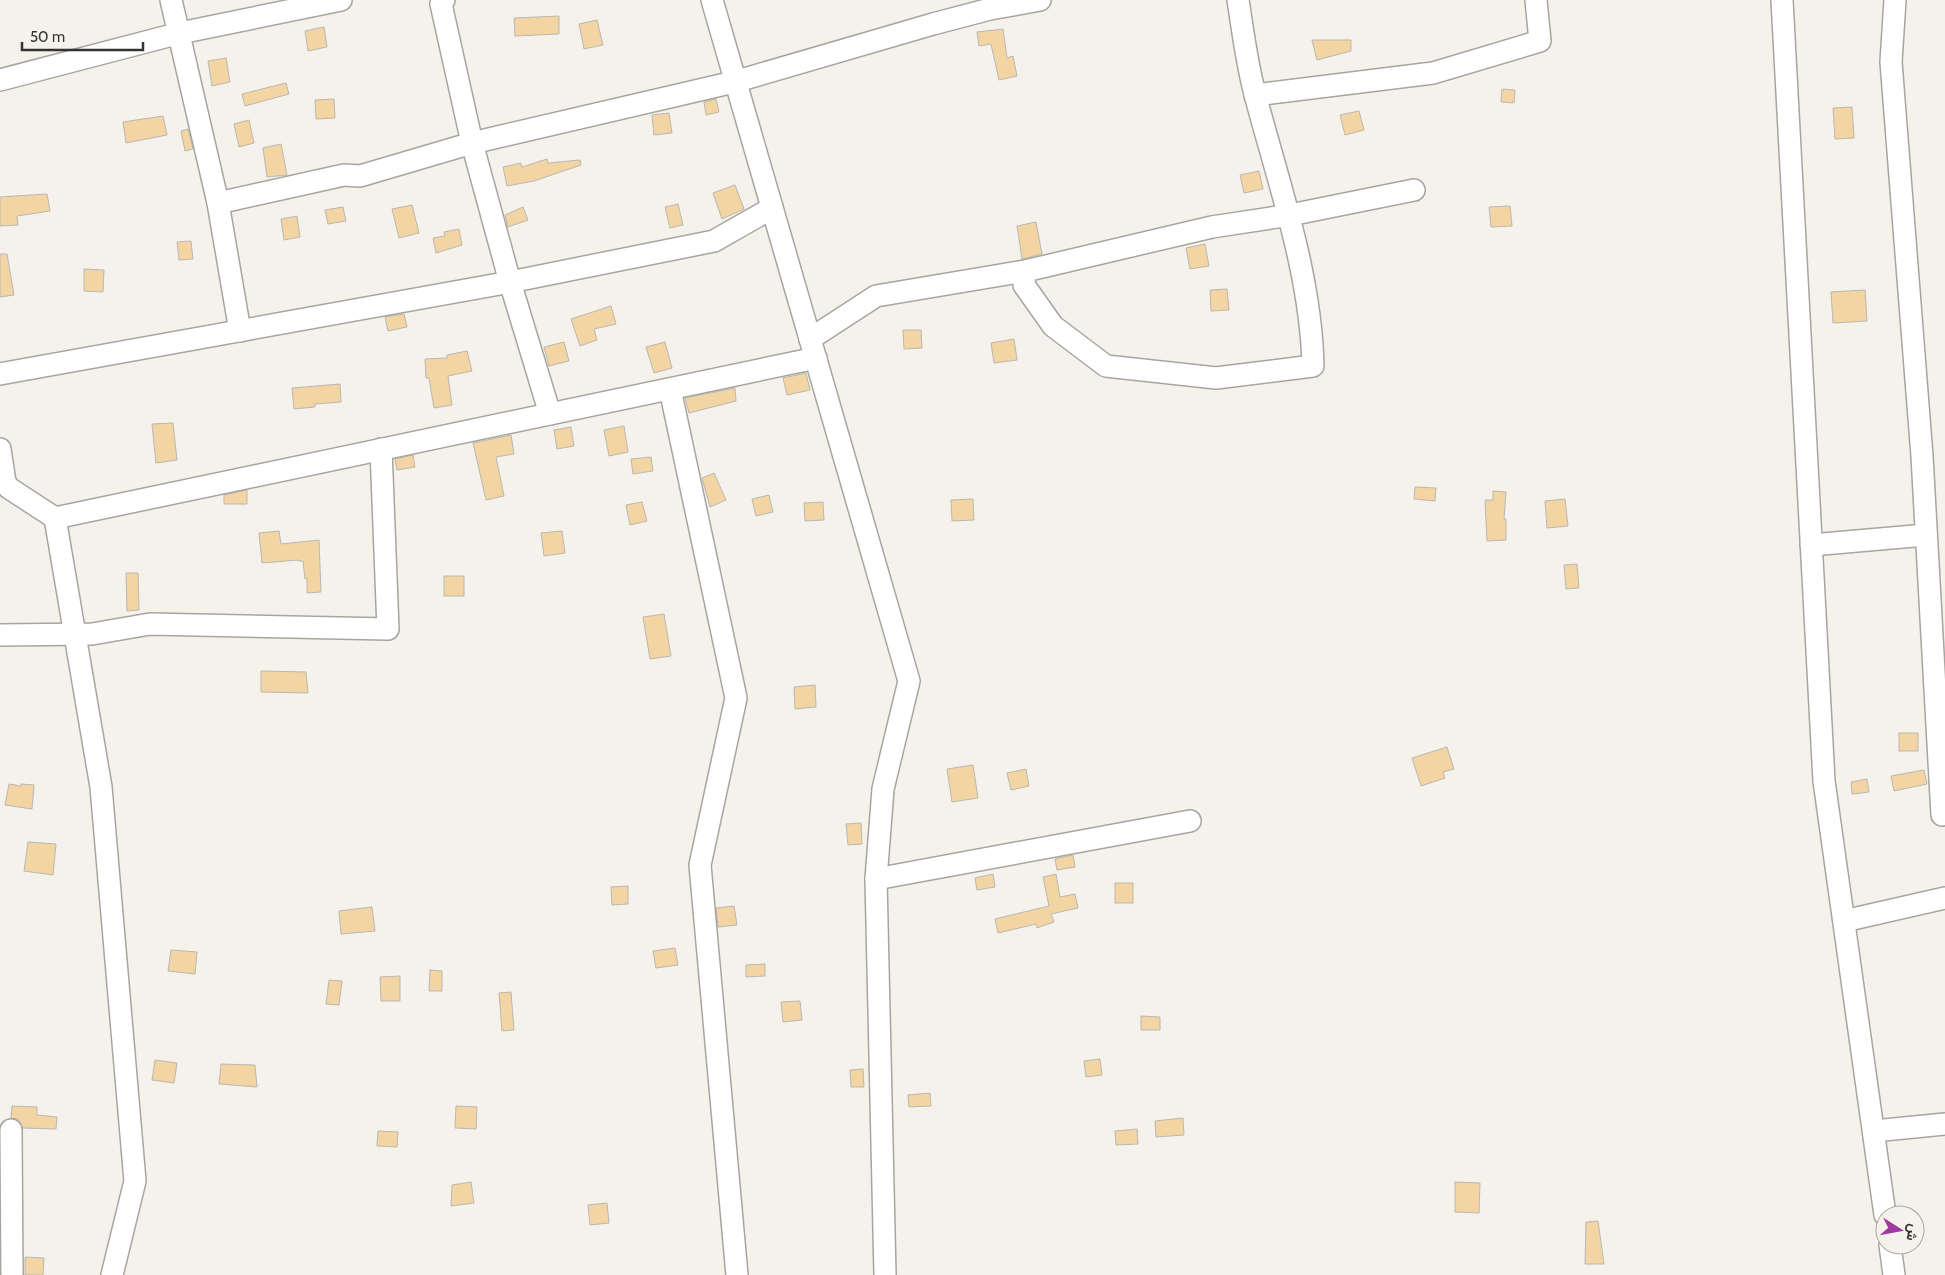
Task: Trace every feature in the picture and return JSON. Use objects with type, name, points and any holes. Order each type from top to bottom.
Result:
[{"type":"street","points":[[171,0],[218,203],[240,331]]},
{"type":"street","points":[[0,80],[180,33],[341,0]]},
{"type":"street","points":[[444,0],[441,4],[472,143],[510,282],[550,414]]},
{"type":"street","points":[[712,0],[734,82],[909,681],[883,789],[876,879],[885,1275]]},
{"type":"street","points":[[218,203],[344,175],[360,176],[472,143],[734,82],[989,5],[1040,0]]},
{"type":"street","points":[[1025,272],[1024,285],[1053,326],[1106,366],[1216,378],[1313,366],[1312,333],[1290,214],[1255,95],[1238,0]]},
{"type":"street","points":[[1255,95],[1433,73],[1540,41],[1536,0]]},
{"type":"street","points":[[1782,0],[1824,781],[1884,1205]]},
{"type":"street","points":[[1895,0],[1891,62],[1922,456],[1942,815]]},
{"type":"street","points":[[0,448],[5,482],[9,488],[55,518],[670,389],[813,348],[876,296],[1025,272],[1212,227],[1414,190]]},
{"type":"street","points":[[0,374],[510,282],[714,241],[772,208]]},
{"type":"street","points":[[670,389],[736,698],[700,865],[738,1275]]},
{"type":"street","points":[[0,634],[92,634],[150,624],[388,629],[381,449]]},
{"type":"street","points":[[55,518],[101,787],[135,1181],[112,1275]]},
{"type":"street","points":[[1811,545],[1926,536]]},
{"type":"street","points":[[876,879],[1190,821]]},
{"type":"street","points":[[1844,921],[1945,898]]},
{"type":"street","points":[[1874,1131],[1945,1124]]},
{"type":"street","points":[[11,1130],[12,1275]]},
{"type":"street","points":[[1891,1255],[1894,1275]]},
{"type":"building","points":[[559,16],[559,34],[515,36],[514,18]]},
{"type":"building","points":[[597,20],[603,45],[584,49],[579,24]]},
{"type":"building","points":[[324,27],[327,47],[308,51],[305,31]]},
{"type":"building","points":[[1003,29],[1007,58],[1013,56],[1017,76],[999,80],[991,44],[979,46],[977,32]]},
{"type":"building","points":[[1312,40],[1351,40],[1351,51],[1317,60]]},
{"type":"building","points":[[226,58],[230,82],[212,86],[208,61]]},
{"type":"building","points":[[286,83],[289,94],[245,106],[242,94]]},
{"type":"building","points":[[1502,89],[1515,90],[1514,103],[1501,102]]},
{"type":"building","points":[[334,99],[335,118],[316,119],[315,100]]},
{"type":"building","points":[[716,99],[719,112],[706,115],[704,102]]},
{"type":"building","points":[[1852,107],[1854,138],[1835,139],[1833,108]]},
{"type":"building","points":[[1359,111],[1364,130],[1345,135],[1340,115]]},
{"type":"building","points":[[669,113],[672,133],[654,135],[652,115]]},
{"type":"building","points":[[163,116],[167,135],[126,143],[123,122]]},
{"type":"building","points":[[249,120],[254,143],[239,147],[234,124]]},
{"type":"building","points":[[188,129],[193,149],[185,151],[181,131]]},
{"type":"building","points":[[281,144],[287,175],[267,177],[263,148]]},
{"type":"building","points":[[547,159],[548,163],[580,160],[581,165],[534,181],[507,186],[503,167],[521,163],[522,167]]},
{"type":"building","points":[[1259,171],[1263,189],[1244,193],[1240,175]]},
{"type":"building","points":[[735,185],[744,209],[722,219],[713,193]]},
{"type":"building","points":[[47,194],[50,211],[17,216],[18,225],[0,226],[0,197]]},
{"type":"building","points":[[678,204],[683,225],[670,228],[665,207]]},
{"type":"building","points":[[412,205],[419,233],[399,238],[392,209]]},
{"type":"building","points":[[1510,206],[1512,226],[1491,227],[1489,207]]},
{"type":"building","points":[[343,207],[346,221],[328,224],[325,210]]},
{"type":"building","points":[[523,207],[528,220],[508,227],[505,215]]},
{"type":"building","points":[[297,216],[300,237],[284,240],[281,219]]},
{"type":"building","points":[[1036,222],[1042,254],[1022,259],[1017,226]]},
{"type":"building","points":[[459,229],[462,245],[436,253],[433,238],[445,236],[444,232]]},
{"type":"building","points":[[191,241],[193,259],[179,260],[177,242]]},
{"type":"building","points":[[1205,244],[1209,266],[1190,269],[1186,248]]},
{"type":"building","points":[[0,254],[7,254],[14,295],[0,297]]},
{"type":"building","points":[[84,269],[104,270],[103,292],[84,291]]},
{"type":"building","points":[[1227,289],[1229,310],[1211,311],[1210,290]]},
{"type":"building","points":[[1865,290],[1867,321],[1833,323],[1831,292]]},
{"type":"building","points":[[611,306],[616,324],[594,329],[597,340],[580,346],[571,319]]},
{"type":"building","points":[[404,314],[407,327],[388,331],[385,317]]},
{"type":"building","points":[[903,330],[921,330],[922,348],[904,349]]},
{"type":"building","points":[[1014,339],[1017,360],[994,363],[991,343]]},
{"type":"building","points":[[564,342],[569,361],[549,366],[544,347]]},
{"type":"building","points":[[665,342],[672,368],[654,373],[646,347]]},
{"type":"building","points":[[467,351],[472,371],[448,376],[452,405],[434,408],[429,378],[426,378],[425,359],[447,358],[447,355]]},
{"type":"building","points":[[806,373],[810,390],[787,395],[783,378]]},
{"type":"building","points":[[340,384],[341,402],[315,404],[315,407],[294,409],[292,388]]},
{"type":"building","points":[[735,388],[736,401],[689,413],[685,398]]},
{"type":"building","points":[[173,423],[177,460],[156,463],[152,424]]},
{"type":"building","points":[[624,426],[628,452],[609,456],[604,430]]},
{"type":"building","points":[[571,427],[574,446],[557,449],[554,430]]},
{"type":"building","points":[[511,435],[514,454],[496,457],[504,496],[486,500],[473,443]]},
{"type":"building","points":[[413,455],[415,467],[397,470],[395,459]]},
{"type":"building","points":[[651,457],[653,471],[633,474],[631,459]]},
{"type":"building","points":[[714,473],[726,500],[710,507],[702,478]]},
{"type":"building","points":[[1415,487],[1436,488],[1435,501],[1414,499]]},
{"type":"building","points":[[247,490],[247,504],[224,504],[224,495]]},
{"type":"building","points":[[1493,491],[1506,492],[1504,519],[1506,519],[1506,540],[1487,541],[1485,500],[1493,500]]},
{"type":"building","points":[[769,495],[773,512],[756,516],[752,499]]},
{"type":"building","points":[[973,499],[974,520],[952,521],[951,500]]},
{"type":"building","points":[[1565,499],[1568,526],[1547,528],[1545,501]]},
{"type":"building","points":[[642,502],[647,521],[630,525],[626,505]]},
{"type":"building","points":[[823,502],[824,520],[805,521],[804,503]]},
{"type":"building","points":[[279,531],[281,544],[319,540],[321,592],[307,593],[307,578],[305,579],[303,561],[262,563],[259,533]]},
{"type":"building","points":[[562,531],[565,553],[544,556],[541,533]]},
{"type":"building","points":[[1577,564],[1579,588],[1566,589],[1564,565]]},
{"type":"building","points":[[126,573],[138,573],[139,610],[127,611]]},
{"type":"building","points":[[444,576],[464,576],[464,596],[444,596]]},
{"type":"building","points":[[664,614],[671,656],[650,659],[643,617]]},
{"type":"building","points":[[261,671],[306,672],[308,693],[261,692]]},
{"type":"building","points":[[815,685],[816,707],[795,709],[794,687]]},
{"type":"building","points":[[1899,733],[1918,733],[1918,751],[1899,751]]},
{"type":"building","points":[[1447,747],[1454,769],[1443,772],[1445,778],[1421,786],[1412,758]]},
{"type":"building","points":[[973,765],[978,798],[952,802],[947,769]]},
{"type":"building","points":[[1026,769],[1029,786],[1011,790],[1007,773]]},
{"type":"building","points":[[1924,770],[1927,784],[1894,791],[1891,776]]},
{"type":"building","points":[[1867,779],[1869,792],[1852,794],[1851,782]]},
{"type":"building","points":[[9,784],[21,786],[21,784],[34,785],[32,809],[5,805]]},
{"type":"building","points":[[861,823],[862,844],[848,845],[846,824]]},
{"type":"building","points":[[28,842],[56,844],[53,875],[24,871]]},
{"type":"building","points":[[1073,855],[1075,867],[1057,870],[1055,859]]},
{"type":"building","points":[[993,874],[995,887],[977,890],[975,878]]},
{"type":"building","points":[[1056,874],[1060,897],[1075,894],[1078,908],[1051,914],[1054,922],[1037,928],[1036,924],[998,933],[995,919],[1049,906],[1043,877]]},
{"type":"building","points":[[1115,883],[1133,883],[1133,903],[1115,903]]},
{"type":"building","points":[[628,886],[628,904],[612,905],[611,887]]},
{"type":"building","points":[[734,906],[737,925],[718,927],[716,908]]},
{"type":"building","points":[[372,907],[375,931],[341,934],[339,911]]},
{"type":"building","points":[[675,948],[678,965],[656,968],[653,951]]},
{"type":"building","points":[[171,950],[197,952],[195,974],[168,971]]},
{"type":"building","points":[[765,964],[765,976],[746,977],[746,965]]},
{"type":"building","points":[[430,970],[442,971],[442,991],[429,991]]},
{"type":"building","points":[[400,976],[400,1001],[381,1001],[380,977]]},
{"type":"building","points":[[329,980],[342,981],[339,1005],[326,1004]]},
{"type":"building","points":[[511,992],[514,1030],[502,1031],[499,993]]},
{"type":"building","points":[[800,1001],[802,1020],[783,1022],[781,1002]]},
{"type":"building","points":[[1141,1016],[1160,1017],[1160,1030],[1141,1030]]},
{"type":"building","points":[[1100,1059],[1102,1075],[1086,1077],[1084,1061]]},
{"type":"building","points":[[155,1060],[177,1063],[174,1083],[152,1080]]},
{"type":"building","points":[[221,1064],[255,1065],[257,1087],[219,1084]]},
{"type":"building","points":[[863,1069],[864,1087],[851,1087],[850,1070]]},
{"type":"building","points":[[930,1093],[931,1106],[909,1107],[908,1095]]},
{"type":"building","points":[[12,1106],[37,1107],[37,1115],[57,1117],[56,1129],[23,1128],[18,1119],[11,1118]]},
{"type":"building","points":[[456,1106],[477,1107],[476,1129],[455,1128]]},
{"type":"building","points":[[1183,1118],[1184,1135],[1156,1137],[1155,1121]]},
{"type":"building","points":[[1137,1129],[1138,1144],[1116,1145],[1115,1131]]},
{"type":"building","points":[[378,1131],[398,1132],[397,1147],[377,1146]]},
{"type":"building","points":[[471,1182],[474,1203],[451,1206],[452,1185]]},
{"type":"building","points":[[1455,1182],[1480,1183],[1479,1213],[1455,1212]]},
{"type":"building","points":[[607,1203],[609,1223],[590,1225],[588,1205]]},
{"type":"building","points":[[1598,1221],[1604,1264],[1585,1264],[1586,1222]]},
{"type":"building","points":[[25,1257],[44,1258],[43,1275],[25,1275]]}]
